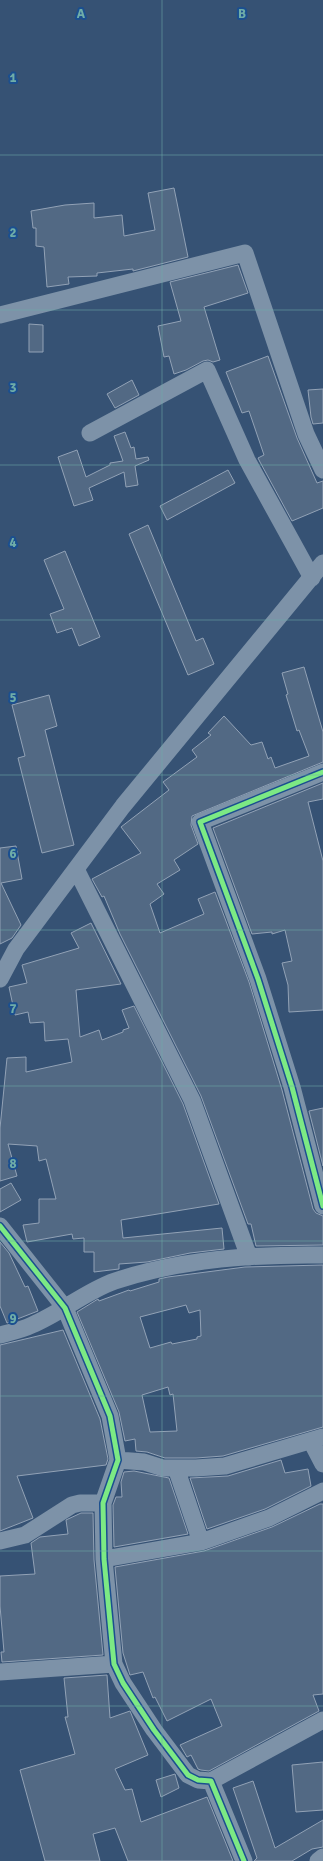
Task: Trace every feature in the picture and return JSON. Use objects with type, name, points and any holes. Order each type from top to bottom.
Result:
[{"type":"street","points":[[0,315],[245,253],[306,434],[323,470]]},
{"type":"street","points":[[90,434],[207,370],[247,460],[312,578]]},
{"type":"street","points":[[0,979],[8,951],[76,869],[123,806],[323,563]]},
{"type":"street","points":[[323,772],[200,822],[258,979],[292,1087],[323,1206]]},
{"type":"street","points":[[76,869],[192,1100],[249,1257]]},
{"type":"street","points":[[0,1226],[65,1308],[83,1347],[110,1416],[118,1460],[103,1503],[104,1559],[114,1664],[123,1683],[154,1730],[188,1775],[198,1780],[211,1781],[323,1720]]},
{"type":"street","points":[[0,1335],[32,1325],[108,1285],[188,1262],[249,1257],[323,1255]]},
{"type":"street","points":[[118,1460],[144,1462],[163,1468],[225,1466],[317,1439],[323,1464]]},
{"type":"street","points":[[176,1468],[200,1542]]},
{"type":"street","points":[[104,1559],[200,1542],[269,1518],[323,1490]]},
{"type":"street","points":[[0,1541],[25,1535],[72,1505],[80,1503],[103,1503]]},
{"type":"street","points":[[0,1672],[114,1664]]},
{"type":"street","points":[[211,1781],[244,1861]]},
{"type":"street","points":[[318,1861],[323,1857]]},
{"type":"building","points":[[174,188],[188,257],[133,271],[133,269],[97,273],[97,276],[68,277],[69,284],[47,287],[44,247],[36,246],[36,228],[33,228],[31,211],[65,205],[94,203],[94,218],[122,215],[124,236],[155,230],[148,193]]},
{"type":"building","points":[[238,265],[248,293],[204,307],[220,360],[213,362],[208,360],[203,361],[186,370],[174,374],[169,356],[164,357],[158,326],[181,321],[170,282]]},
{"type":"building","points":[[29,324],[43,325],[43,352],[29,352]]},
{"type":"building","points":[[268,356],[297,438],[317,483],[323,481],[323,508],[292,521],[258,458],[264,455],[249,411],[242,413],[226,372]]},
{"type":"building","points":[[132,380],[139,395],[115,408],[107,394]]},
{"type":"building","points":[[323,389],[323,423],[313,424],[308,390]]},
{"type":"building","points":[[125,432],[131,448],[134,447],[136,459],[148,457],[149,460],[135,466],[138,485],[126,487],[124,472],[89,488],[93,500],[74,506],[58,457],[77,450],[86,477],[110,465],[110,463],[123,461],[114,436]]},
{"type":"building","points":[[228,470],[235,483],[167,520],[160,506]]},
{"type":"building","points":[[148,525],[196,641],[203,638],[214,664],[188,675],[129,534]]},
{"type":"building","points":[[65,551],[100,637],[79,646],[72,628],[57,633],[50,614],[64,609],[44,560]]},
{"type":"building","points":[[304,667],[323,732],[323,762],[192,816],[191,825],[198,844],[174,860],[180,870],[157,884],[164,894],[150,904],[160,933],[204,914],[198,899],[215,892],[249,982],[282,1090],[313,1209],[316,1213],[323,1216],[323,1245],[256,1246],[251,1224],[248,1224],[201,1096],[120,934],[104,896],[102,897],[92,879],[141,853],[121,827],[169,790],[163,782],[197,757],[192,750],[211,735],[208,733],[224,716],[251,745],[262,742],[268,759],[271,757],[275,768],[309,756],[299,730],[297,731],[286,695],[288,694],[282,673]]},
{"type":"building","points":[[49,695],[57,726],[45,730],[74,845],[42,853],[18,758],[25,756],[12,705]]},
{"type":"building","points":[[323,783],[323,799],[308,802],[323,861],[323,1010],[289,1012],[288,985],[282,963],[292,961],[285,930],[272,934],[272,932],[252,934],[213,828]]},
{"type":"building","points":[[16,846],[22,879],[1,883],[21,925],[12,938],[0,944],[0,848]]},
{"type":"building","points":[[91,923],[121,984],[76,990],[80,1037],[99,1030],[102,1040],[123,1032],[123,1030],[129,1028],[122,1010],[134,1006],[183,1104],[219,1204],[121,1220],[123,1238],[222,1228],[224,1249],[190,1253],[147,1262],[119,1264],[119,1269],[94,1272],[94,1252],[84,1252],[84,1238],[73,1239],[72,1234],[27,1242],[23,1225],[39,1223],[39,1199],[56,1199],[46,1159],[39,1161],[37,1146],[8,1144],[17,1176],[0,1181],[0,1128],[7,1058],[26,1057],[26,1072],[72,1062],[68,1039],[45,1041],[44,1022],[30,1023],[28,1012],[15,1015],[9,987],[27,983],[22,965],[79,948],[71,933]]},
{"type":"building","points":[[323,1108],[323,1166],[309,1111]]},
{"type":"building","points":[[11,1183],[21,1200],[0,1212],[0,1189]]},
{"type":"building","points":[[0,1242],[9,1253],[25,1287],[28,1286],[38,1311],[7,1323],[0,1306]]},
{"type":"building","points":[[323,1265],[323,1427],[223,1456],[165,1458],[147,1452],[136,1451],[135,1439],[125,1441],[119,1412],[77,1312],[98,1299],[99,1301],[129,1290],[130,1291],[159,1282],[159,1279],[245,1267]],"holes":[[[186,1305],[189,1313],[200,1310],[201,1336],[197,1337],[197,1339],[172,1344],[171,1342],[150,1348],[140,1317]],[[168,1387],[170,1395],[173,1394],[177,1431],[150,1432],[142,1395]]]},
{"type":"building","points":[[63,1330],[100,1419],[108,1459],[106,1465],[17,1476],[33,1518],[0,1531],[0,1345]]},
{"type":"building","points":[[281,1460],[285,1473],[308,1469],[311,1486],[265,1509],[207,1529],[190,1478],[228,1476]]},
{"type":"building","points":[[134,1471],[169,1478],[188,1534],[114,1547],[113,1505],[116,1497],[122,1497],[121,1482],[124,1472]]},
{"type":"building","points":[[320,1504],[323,1504],[323,1694],[313,1695],[319,1711],[209,1771],[198,1769],[191,1755],[187,1757],[180,1745],[222,1726],[211,1699],[167,1721],[155,1697],[153,1698],[143,1672],[130,1675],[123,1653],[115,1567],[204,1551],[272,1527]]},
{"type":"building","points":[[81,1513],[93,1513],[94,1560],[103,1655],[2,1662],[1,1652],[4,1652],[0,1606],[0,1576],[35,1574],[31,1543],[40,1537],[68,1534],[66,1520]]},
{"type":"building","points":[[107,1675],[110,1718],[130,1711],[148,1755],[115,1769],[125,1790],[132,1789],[141,1822],[207,1797],[233,1861],[128,1861],[115,1828],[93,1834],[100,1861],[45,1861],[20,1770],[75,1754],[65,1717],[68,1717],[64,1678]]},
{"type":"building","points":[[323,1762],[323,1810],[296,1812],[292,1765]]},
{"type":"building","points":[[175,1774],[179,1788],[161,1797],[156,1780]]},
{"type":"building","points":[[253,1781],[275,1848],[323,1820],[323,1847],[312,1849],[292,1861],[254,1861],[257,1858],[233,1788]]},
{"type":"cycle path","points":[[323,772],[200,822],[258,979],[292,1087],[323,1206]]},
{"type":"cycle path","points":[[0,1226],[65,1308],[110,1416],[118,1460],[103,1503],[104,1559],[114,1664],[123,1683],[154,1730],[188,1775],[198,1780],[211,1781],[244,1861]]}]
